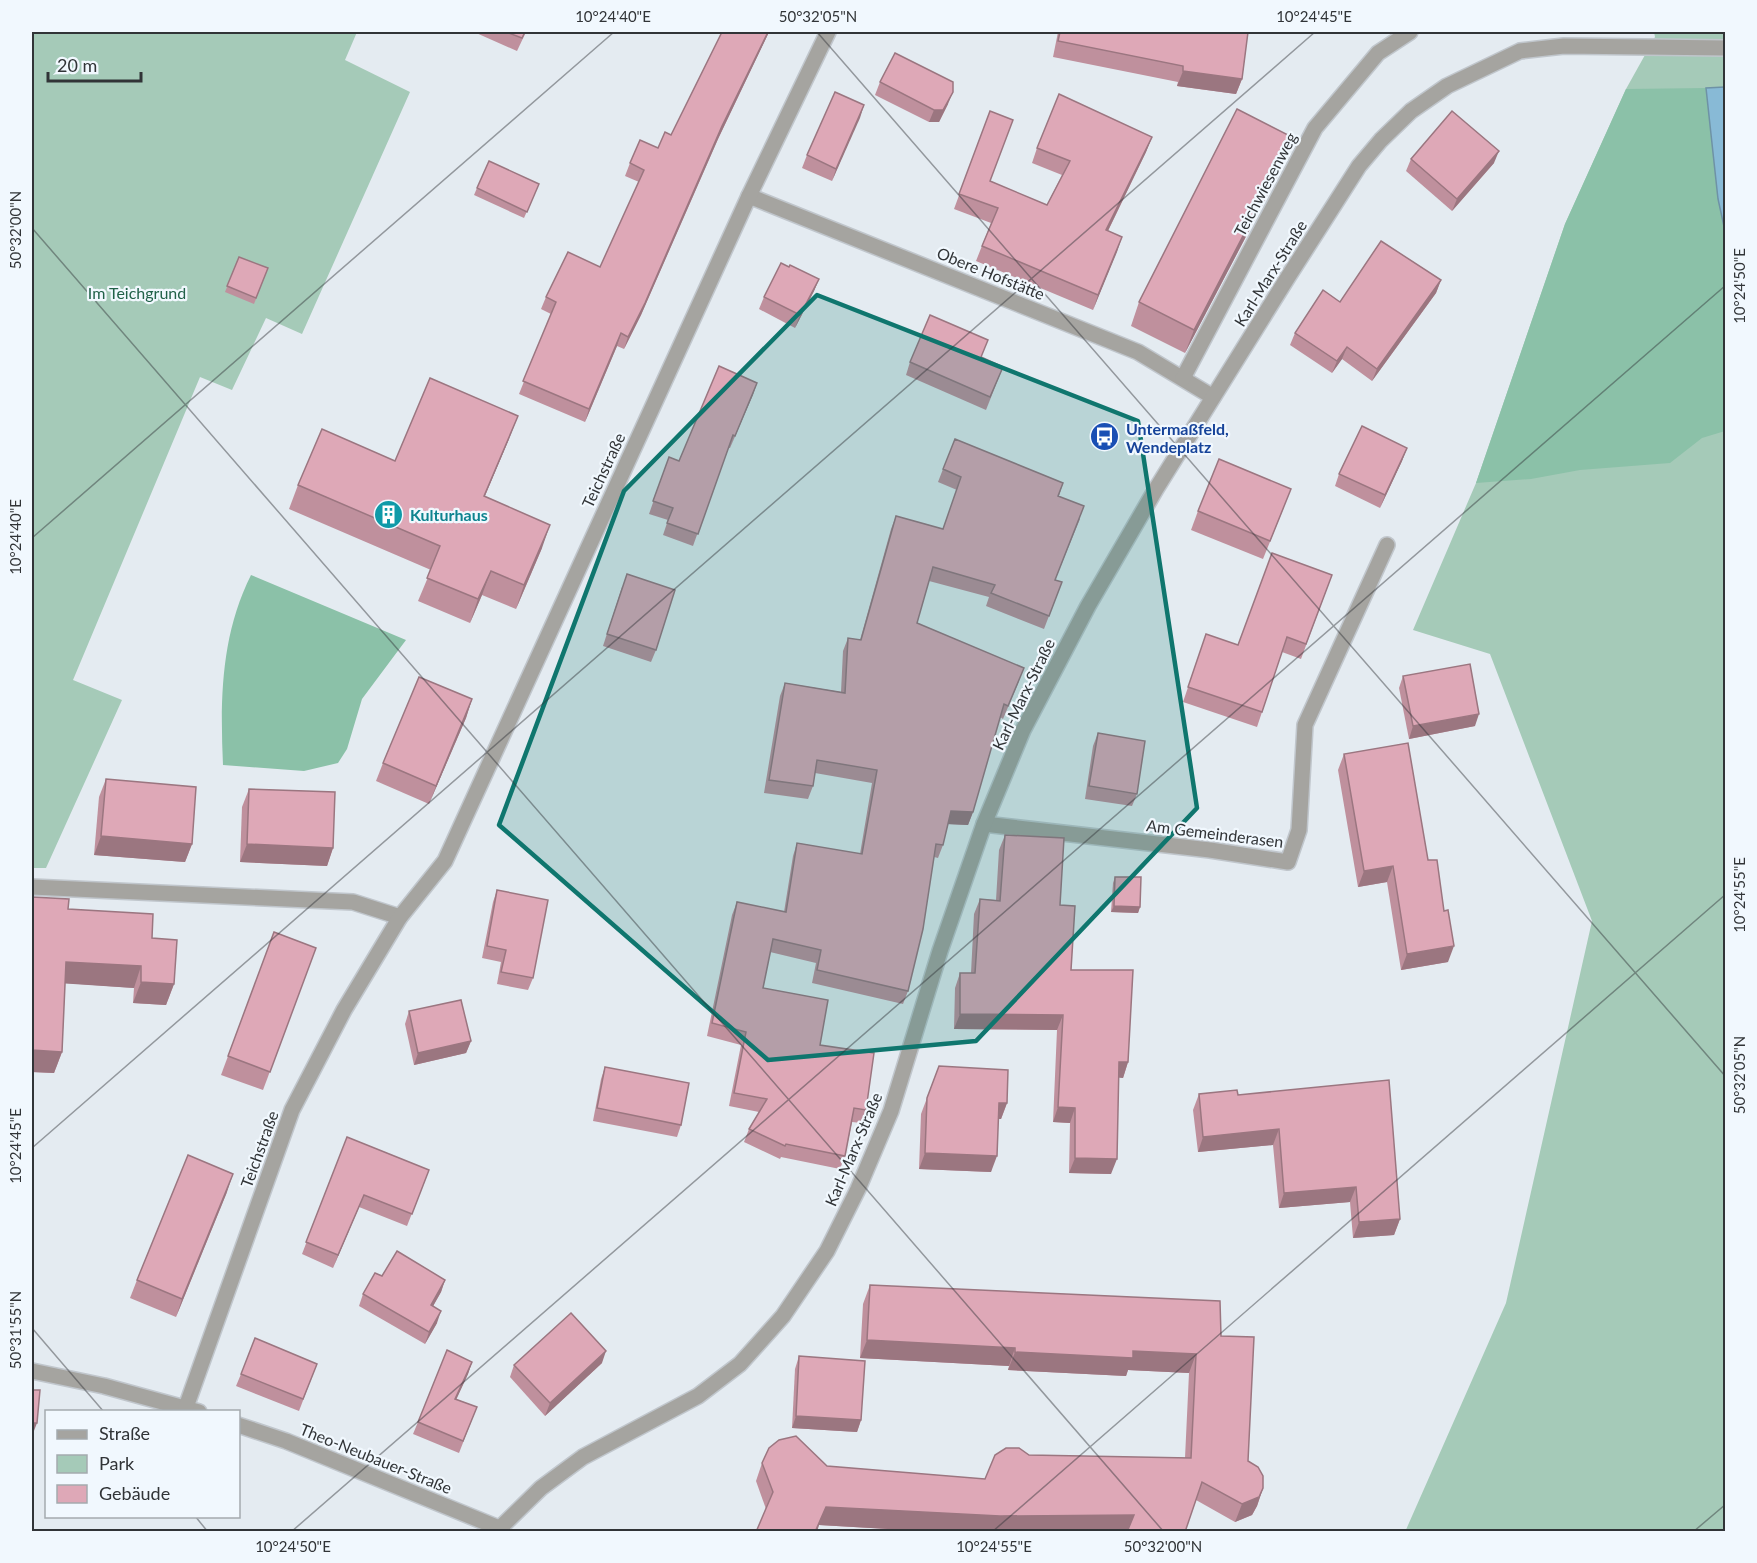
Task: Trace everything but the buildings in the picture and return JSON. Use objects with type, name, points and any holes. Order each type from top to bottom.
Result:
[{"type":"street","name":"Teichstraße","points":[[192,1409],[292,1110],[344,1010],[400,917],[445,861],[749,196],[828,32]]},
{"type":"street","name":"Teichwiesenweg","points":[[1183,378],[1315,128],[1378,53],[1410,32]]},
{"type":"street","name":"Karl-Marx-Straße","points":[[498,1530],[541,1488],[583,1457],[698,1396],[740,1364],[783,1316],[827,1251],[858,1189],[891,1111],[940,951],[984,824],[1023,730],[1088,606],[1213,397],[1359,166],[1381,140],[1411,111],[1447,86],[1482,67],[1520,51],[1564,46],[1725,48]]},
{"type":"street","name":"Obere Hofstätte","points":[[749,196],[1138,352],[1213,397]]},
{"type":"street","name":"Am Gemeinderasen","points":[[984,824],[1210,850],[1288,862],[1299,830],[1305,725],[1387,545]]},
{"type":"street","points":[[32,887],[353,902],[400,917]]},
{"type":"street","points":[[32,1371],[192,1409]]},
{"type":"street","name":"Theo-Neubauer-Straße","points":[[240,1426],[286,1441],[498,1530]]},
{"type":"highlighted area","points":[[817,295],[1138,421],[1197,808],[976,1041],[768,1060],[499,825],[624,491]]},
{"type":"green space","name":"Im Teichgrund","points":[[32,32],[357,32],[345,60],[410,92],[302,334],[266,318],[232,390],[200,377],[73,680],[122,700],[46,868],[32,868]]},
{"type":"green space","points":[[1654,32],[1725,32],[1725,1531],[1405,1532],[1506,1303],[1592,921],[1490,654],[1413,630],[1476,483],[1565,224],[1626,89],[1655,37]]},
{"type":"green space","points":[[1706,88],[1718,199],[1726,231],[1725,431],[1702,438],[1670,463],[1580,470],[1531,479],[1476,483],[1565,224],[1626,89]]},
{"type":"green space","points":[[251,575],[406,640],[362,699],[347,749],[338,763],[304,771],[223,765],[222,716],[228,644],[241,598]]},
{"type":"water","points":[[1726,87],[1725,231],[1718,199],[1706,88]]},
{"type":"place","name":"Untermaßfeld, Wendeplatz","points":[[1105,437]]},
{"type":"place","name":"Kulturhaus","points":[[389,514]]}]
